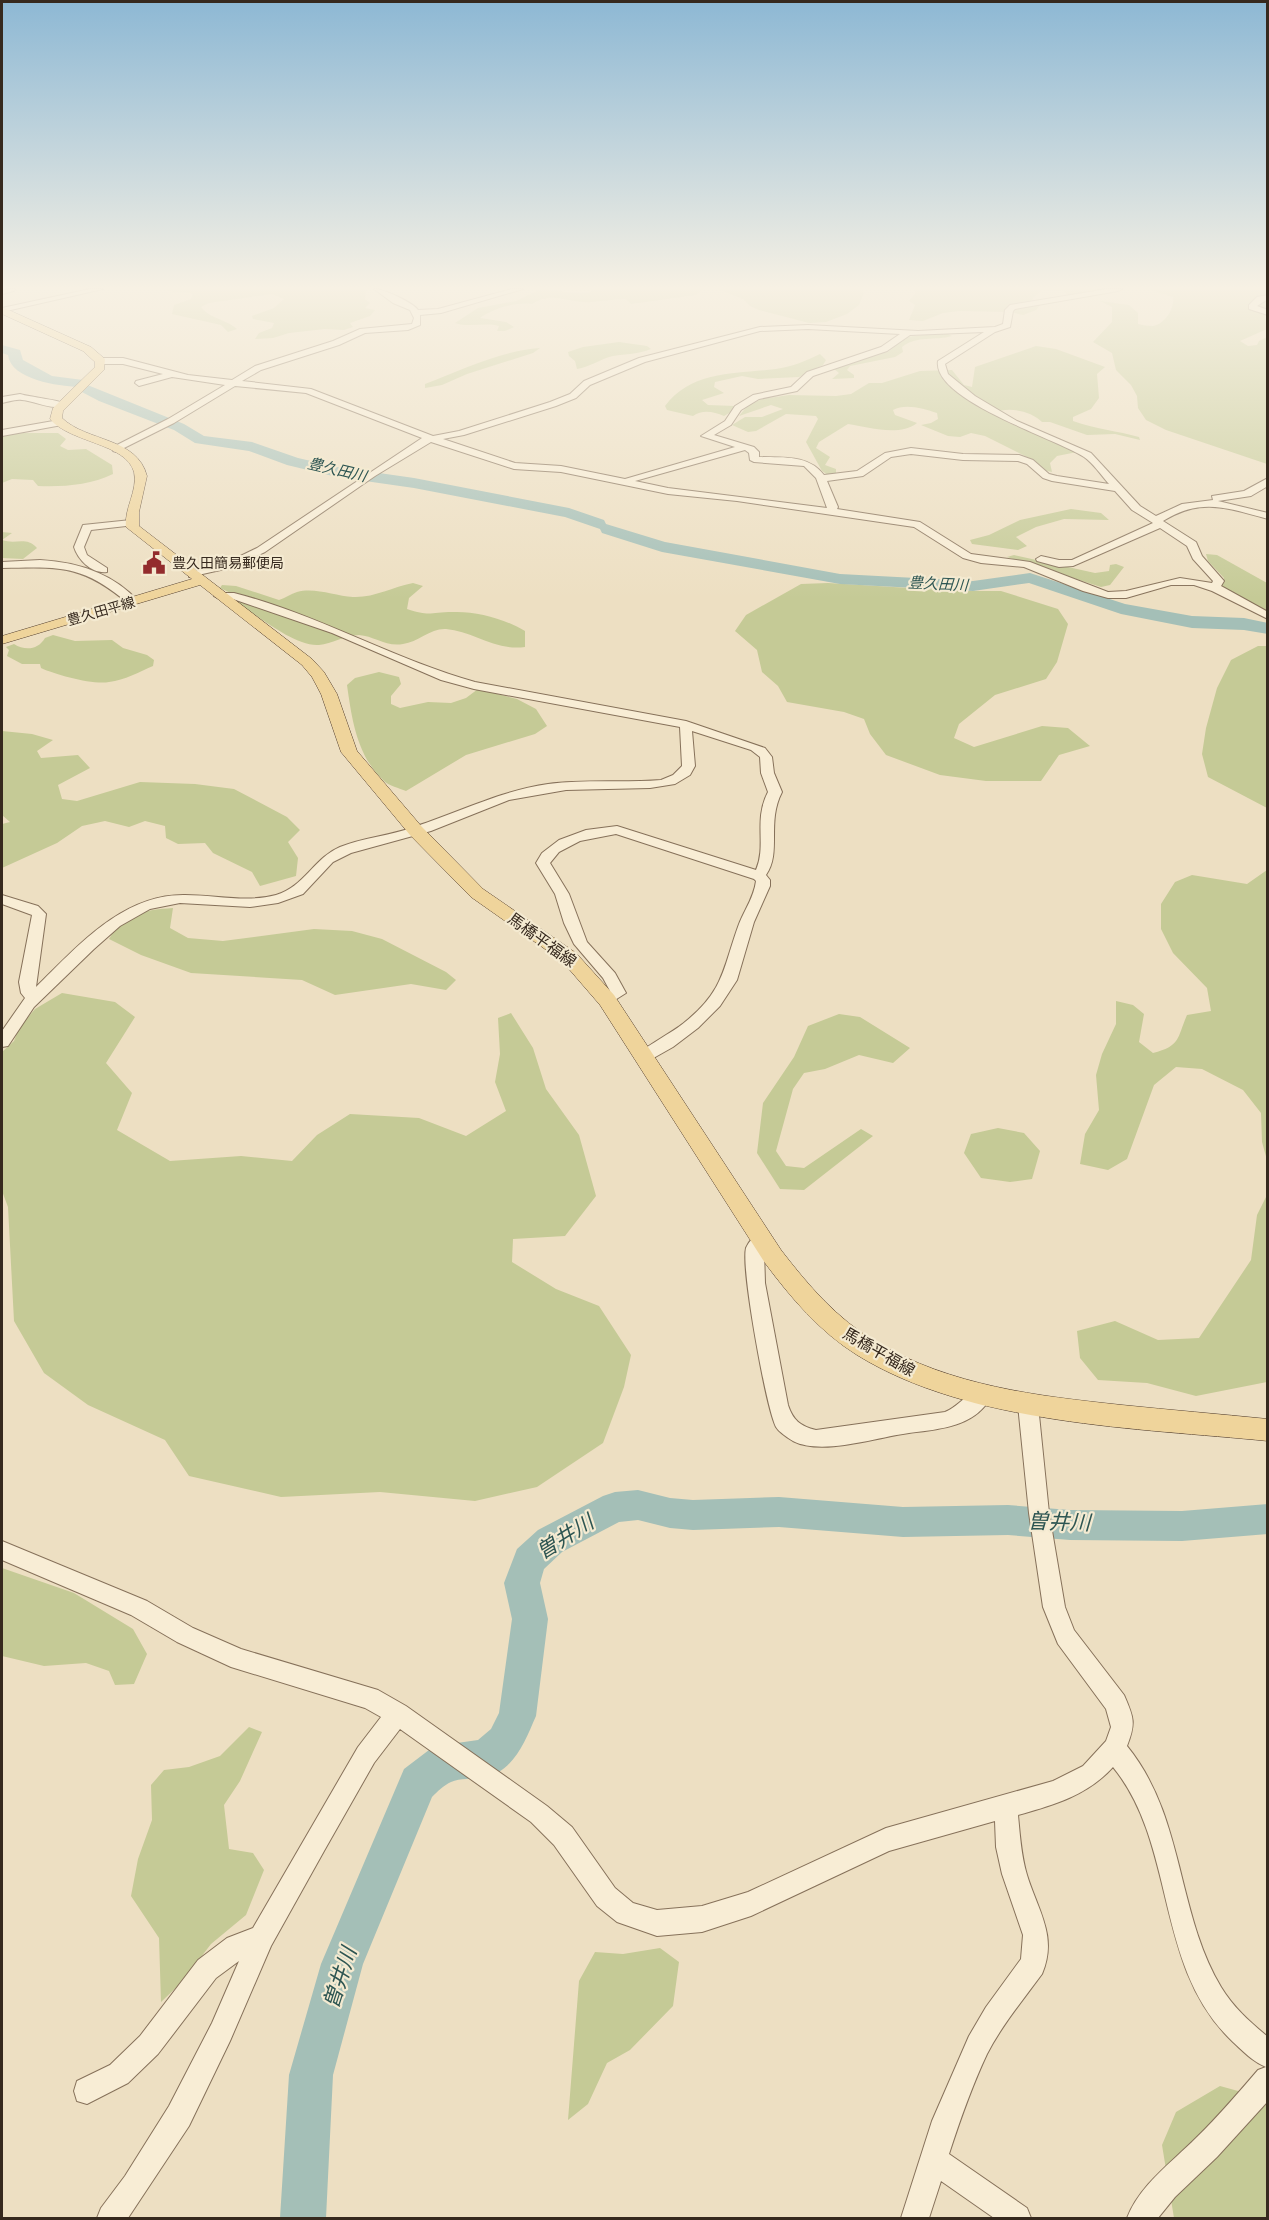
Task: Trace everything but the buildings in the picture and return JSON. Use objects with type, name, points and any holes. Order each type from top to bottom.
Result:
[{"type":"main road","points":[[74,393],[62,404],[56,415],[59,423],[116,449],[134,461],[139,470],[140,486],[130,517],[132,522]]},
{"type":"main road","name":"馬橋平福線","points":[[132,522],[139,534],[286,644],[319,675],[329,694],[349,752],[416,831],[477,893],[569,957],[607,1000],[762,1240],[806,1298],[848,1336],[912,1372],[946,1386],[982,1395],[1028,1405],[1268,1430]]},
{"type":"main road","name":"豊久田平線","points":[[2,640],[133,602],[197,578]]},
{"type":"street","points":[[116,449],[219,393]]},
{"type":"street","points":[[312,393],[431,439],[514,466],[561,469],[668,491],[713,494],[916,524],[939,535],[966,556],[1026,564],[1111,595],[1131,593],[1179,581],[1215,587],[1249,609],[1268,616]]},
{"type":"street","points":[[197,578],[246,559],[420,443],[461,433],[553,404],[577,393]]},
{"type":"street","points":[[777,393],[756,397],[738,408],[728,423],[706,436],[746,447],[754,452],[752,456],[757,460],[805,461],[814,467],[823,478],[833,507],[831,511]]},
{"type":"street","points":[[965,393],[999,415],[1085,453],[1136,508],[1192,544],[1197,556],[1219,581],[1215,587]]},
{"type":"street","points":[[2,400],[20,397],[51,404],[62,404]]},
{"type":"street","points":[[2,433],[59,423]]},
{"type":"street","points":[[627,482],[633,478],[746,447]]},
{"type":"street","points":[[823,478],[860,474],[888,455],[917,451],[963,457],[1019,458],[1030,462],[1046,476],[1055,479],[1117,488]]},
{"type":"street","points":[[951,546],[1017,554],[1071,564],[1102,552],[1132,536],[1153,529],[1158,521],[1176,508],[1222,497],[1247,494],[1268,481]]},
{"type":"street","points":[[1209,501],[1268,516]]},
{"type":"street","points":[[107,579],[105,571],[82,557],[79,548],[87,527],[132,522]]},
{"type":"street","points":[[2,565],[57,563],[107,579],[133,602]]},
{"type":"street","points":[[220,596],[234,596],[336,631],[444,677],[474,686],[686,724],[765,752],[768,758],[767,771],[775,792],[768,804],[766,821],[768,846],[764,870],[759,876]]},
{"type":"street","points":[[2,1042],[34,998],[108,926],[135,909],[156,902],[177,899],[236,903],[279,899],[294,894],[304,887],[316,869],[335,855],[416,831],[514,794],[585,784],[665,783],[678,777],[687,768],[691,755],[684,731],[686,724]]},
{"type":"street","points":[[607,1000],[618,993],[610,976],[581,944],[571,923],[562,894],[543,863],[551,849],[593,832],[617,830],[759,876],[764,880],[763,889],[746,924],[729,981],[722,994],[709,1009],[658,1050],[644,1056]]},
{"type":"street","points":[[2,899],[33,909],[39,914],[27,982],[29,993],[34,998]]},
{"type":"street","points":[[762,1240],[755,1249],[756,1283],[778,1405],[784,1424],[800,1435],[816,1439],[834,1438],[877,1429],[946,1420],[964,1413],[982,1395]]},
{"type":"street","points":[[2,1550],[139,1608],[185,1635],[239,1659],[370,1698],[398,1714],[539,1814],[563,1836],[606,1897],[626,1913],[657,1923],[702,1919],[752,1904],[886,1840],[1057,1792],[1091,1774],[1114,1749],[1123,1727],[1116,1703],[1066,1637],[1054,1607],[1040,1523],[1028,1405]]},
{"type":"street","points":[[111,2218],[135,2186],[179,2116],[221,2032],[262,1937],[366,1755],[398,1714]]},
{"type":"street","points":[[1114,1749],[1138,1779],[1154,1822],[1194,1958],[1211,1995],[1233,2024],[1268,2055]]},
{"type":"street","points":[[915,2218],[933,2159],[978,2045],[995,2016],[1033,1965],[1036,1935],[1014,1874],[1008,1847],[1006,1807]]},
{"type":"street","points":[[87,2091],[120,2074],[149,2045],[207,1969],[236,1947],[262,1937]]},
{"type":"street","points":[[1141,2218],[1165,2187],[1214,2139],[1268,2080]]},
{"type":"street","points":[[933,2159],[1017,2218]]},
{"type":"green space","points":[[723,393],[702,400],[708,405],[735,406],[724,416],[705,412],[693,416],[667,410],[665,406],[676,394]]},
{"type":"green space","points":[[1099,393],[1099,398],[1091,409],[1073,417],[1073,421],[1139,437],[1140,440],[1115,434],[1087,435],[1050,422],[1042,422],[1032,415],[1019,411],[1006,410],[993,413],[1009,423],[1077,452],[1057,456],[1050,463],[1052,472],[1043,470],[1035,461],[985,436],[971,433],[960,437],[948,436],[921,425],[938,419],[937,413],[915,407],[904,407],[893,410],[895,415],[917,423],[910,427],[883,430],[848,424],[819,442],[816,448],[830,457],[825,465],[836,469],[836,473],[828,475],[822,471],[806,442],[818,419],[816,416],[786,414],[756,431],[748,432],[732,425],[745,417],[762,417],[783,409],[771,405],[739,416],[748,405],[762,399],[789,395]]},
{"type":"green space","points":[[1135,393],[1267,393],[1267,464],[1166,430],[1146,420],[1138,408]]},
{"type":"green space","points":[[23,433],[58,433],[66,439],[60,446],[68,450],[86,449],[112,465],[113,474],[95,481],[67,486],[38,486],[33,480],[12,479],[2,483],[2,436]]},
{"type":"green space","points":[[1071,509],[1101,513],[1109,520],[1064,519],[1036,527],[1016,537],[1027,546],[1018,550],[972,544],[970,540],[989,535],[1020,520]]},
{"type":"green space","points":[[2,532],[12,533],[2,540]]},
{"type":"green space","points":[[2,540],[29,542],[37,548],[23,559],[2,558]]},
{"type":"green space","points":[[1206,554],[1217,555],[1267,583],[1267,612],[1222,586],[1224,578],[1208,561]]},
{"type":"green space","points":[[1014,555],[1095,573],[1109,571],[1110,565],[1116,564],[1124,567],[1110,585],[1101,587],[1007,557]]},
{"type":"green space","points":[[413,583],[423,586],[409,598],[407,609],[426,613],[481,614],[499,619],[525,631],[525,647],[494,644],[465,633],[446,629],[440,629],[414,641],[397,645],[359,635],[319,645],[309,644],[277,630],[238,604],[235,595],[220,588],[222,585],[236,586],[279,600],[304,591],[361,597]]},
{"type":"green space","points":[[828,583],[958,591],[1001,591],[1058,609],[1068,624],[1057,662],[1046,679],[995,695],[959,724],[954,738],[974,747],[1042,726],[1068,728],[1090,746],[1059,755],[1041,781],[986,781],[940,775],[886,755],[870,734],[864,719],[844,712],[787,702],[778,686],[762,672],[757,650],[735,631],[746,615],[801,584]]},
{"type":"green space","points":[[53,635],[75,641],[112,640],[123,648],[147,655],[154,660],[153,666],[121,680],[102,683],[56,674],[41,668],[40,664],[22,664],[7,656],[9,650],[6,647],[14,644],[23,648],[35,647],[45,638]]},
{"type":"green space","points":[[1258,646],[1267,646],[1267,808],[1208,777],[1202,754],[1206,728],[1217,688],[1231,660]]},
{"type":"green space","points":[[379,672],[399,677],[401,684],[391,696],[391,704],[400,708],[428,702],[451,703],[466,698],[478,689],[517,699],[536,709],[547,726],[535,734],[466,755],[406,791],[386,783],[375,771],[362,749],[354,724],[347,685],[355,678]]},
{"type":"green space","points":[[2,731],[32,734],[53,740],[37,751],[41,758],[78,755],[90,768],[58,785],[62,799],[77,801],[140,782],[195,784],[234,789],[287,817],[300,830],[288,842],[298,858],[296,876],[260,886],[252,872],[213,853],[205,843],[178,844],[166,838],[165,826],[145,821],[129,827],[105,821],[82,826],[57,843],[2,868],[2,824],[10,822],[2,815]]},
{"type":"green space","points":[[1267,870],[1267,1160],[1262,1142],[1261,1113],[1243,1090],[1202,1069],[1176,1067],[1154,1085],[1127,1159],[1108,1170],[1080,1164],[1085,1134],[1099,1110],[1096,1075],[1102,1054],[1116,1024],[1116,1001],[1133,1005],[1144,1014],[1139,1042],[1153,1053],[1169,1047],[1177,1040],[1187,1015],[1211,1011],[1207,988],[1173,953],[1161,929],[1161,904],[1175,882],[1192,875],[1247,884]]},
{"type":"green space","points":[[173,908],[170,928],[188,938],[223,941],[314,929],[352,931],[382,939],[446,972],[456,980],[446,990],[411,984],[335,995],[302,980],[191,973],[141,955],[109,939],[122,923],[136,914]]},
{"type":"green space","points":[[62,993],[115,1002],[135,1017],[106,1063],[132,1093],[117,1130],[170,1161],[241,1156],[292,1161],[317,1135],[350,1114],[419,1118],[466,1136],[506,1111],[495,1082],[500,1054],[498,1018],[511,1013],[533,1048],[546,1089],[579,1135],[596,1196],[565,1236],[513,1239],[512,1262],[556,1289],[599,1306],[631,1355],[624,1387],[603,1443],[537,1487],[475,1501],[380,1492],[281,1497],[189,1476],[165,1440],[88,1405],[44,1373],[14,1321],[8,1207],[2,1191],[2,1052],[14,1041],[19,1028],[35,1009]]},
{"type":"green space","points":[[839,1014],[860,1017],[910,1048],[893,1063],[859,1055],[825,1069],[804,1073],[793,1089],[776,1151],[786,1166],[804,1168],[861,1129],[873,1136],[804,1190],[780,1189],[757,1153],[763,1103],[794,1057],[808,1026]]},
{"type":"green space","points":[[998,1128],[1024,1133],[1040,1151],[1032,1179],[1010,1182],[981,1178],[964,1153],[971,1134]]},
{"type":"green space","points":[[1267,1195],[1267,1382],[1196,1396],[1147,1383],[1098,1380],[1080,1358],[1077,1331],[1115,1321],[1158,1340],[1199,1338],[1251,1260],[1257,1215]]},
{"type":"green space","points":[[2,1568],[74,1593],[133,1629],[147,1654],[134,1684],[115,1685],[109,1671],[86,1663],[44,1666],[2,1656]]},
{"type":"green space","points":[[249,1727],[262,1732],[240,1781],[224,1805],[229,1849],[253,1853],[264,1870],[246,1915],[211,1944],[181,1983],[161,2002],[159,1938],[131,1896],[138,1859],[152,1820],[151,1785],[164,1770],[189,1767],[220,1756]]},
{"type":"green space","points":[[660,1948],[679,1962],[673,2006],[630,2050],[607,2063],[588,2104],[568,2120],[579,1981],[595,1952],[623,1954]]},
{"type":"green space","points":[[1220,2086],[1267,2099],[1267,2218],[1174,2218],[1162,2145],[1176,2112]]},
{"type":"waterway","name":"豊久田川","points":[[94,393],[179,427],[200,440],[252,447],[293,462],[337,472],[414,483],[569,513],[598,524]]},
{"type":"waterway","name":"豊久田川","points":[[608,529],[662,547],[840,579],[973,586],[1030,578],[1121,609],[1192,622],[1244,624],[1268,629]]},
{"type":"waterway","name":"曽井川","points":[[303,2218],[311,2075],[342,1964],[418,1783],[443,1764],[486,1758],[504,1742],[517,1716],[530,1619],[522,1583],[529,1560],[550,1541],[615,1507],[638,1505],[670,1513],[693,1515],[779,1512],[903,1522],[1008,1520],[1070,1525],[1182,1526],[1268,1519]]},
{"type":"place","name":"豊久田簡易郵便局","points":[[154,563]]}]
